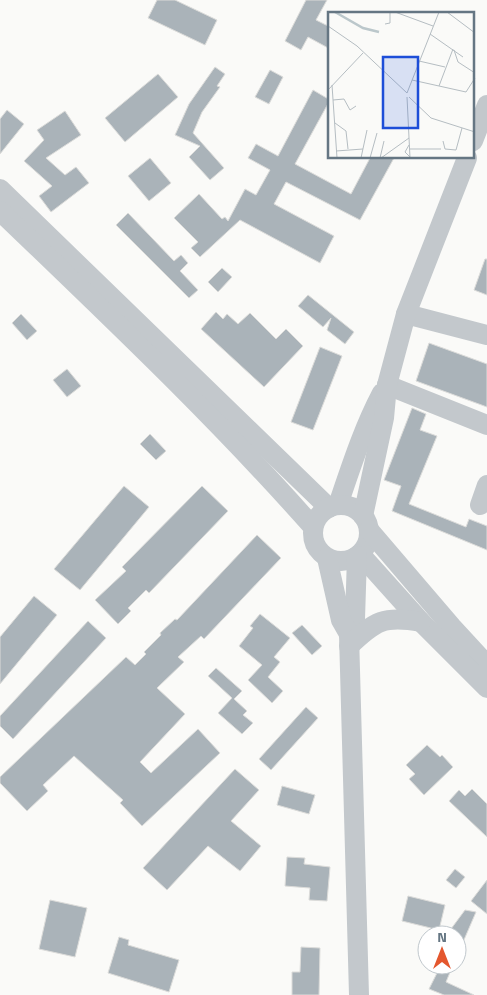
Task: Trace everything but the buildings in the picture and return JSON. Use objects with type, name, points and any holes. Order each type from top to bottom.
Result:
[{"type":"street","points":[[474,138],[487,106]]},
{"type":"street","points":[[467,159],[406,314],[387,385],[384,418],[366,523],[368,539],[365,547],[358,555],[342,561],[327,558],[320,552],[313,536],[314,527],[319,516],[334,507],[355,509],[366,523],[452,627],[487,665]]},
{"type":"street","points":[[0,189],[334,507]]},
{"type":"street","points":[[0,211],[215,420],[314,527]]},
{"type":"street","points":[[406,314],[487,336]]},
{"type":"street","points":[[334,507],[368,421],[387,385]]},
{"type":"street","points":[[387,385],[487,425]]},
{"type":"street","points":[[480,506],[487,485]]},
{"type":"street","points":[[358,555],[487,688]]},
{"type":"street","points":[[358,555],[355,619],[349,640],[358,995]]},
{"type":"street","points":[[327,558],[342,620],[349,640]]},
{"type":"street","points":[[349,640],[378,622],[402,619],[421,622]]}]
